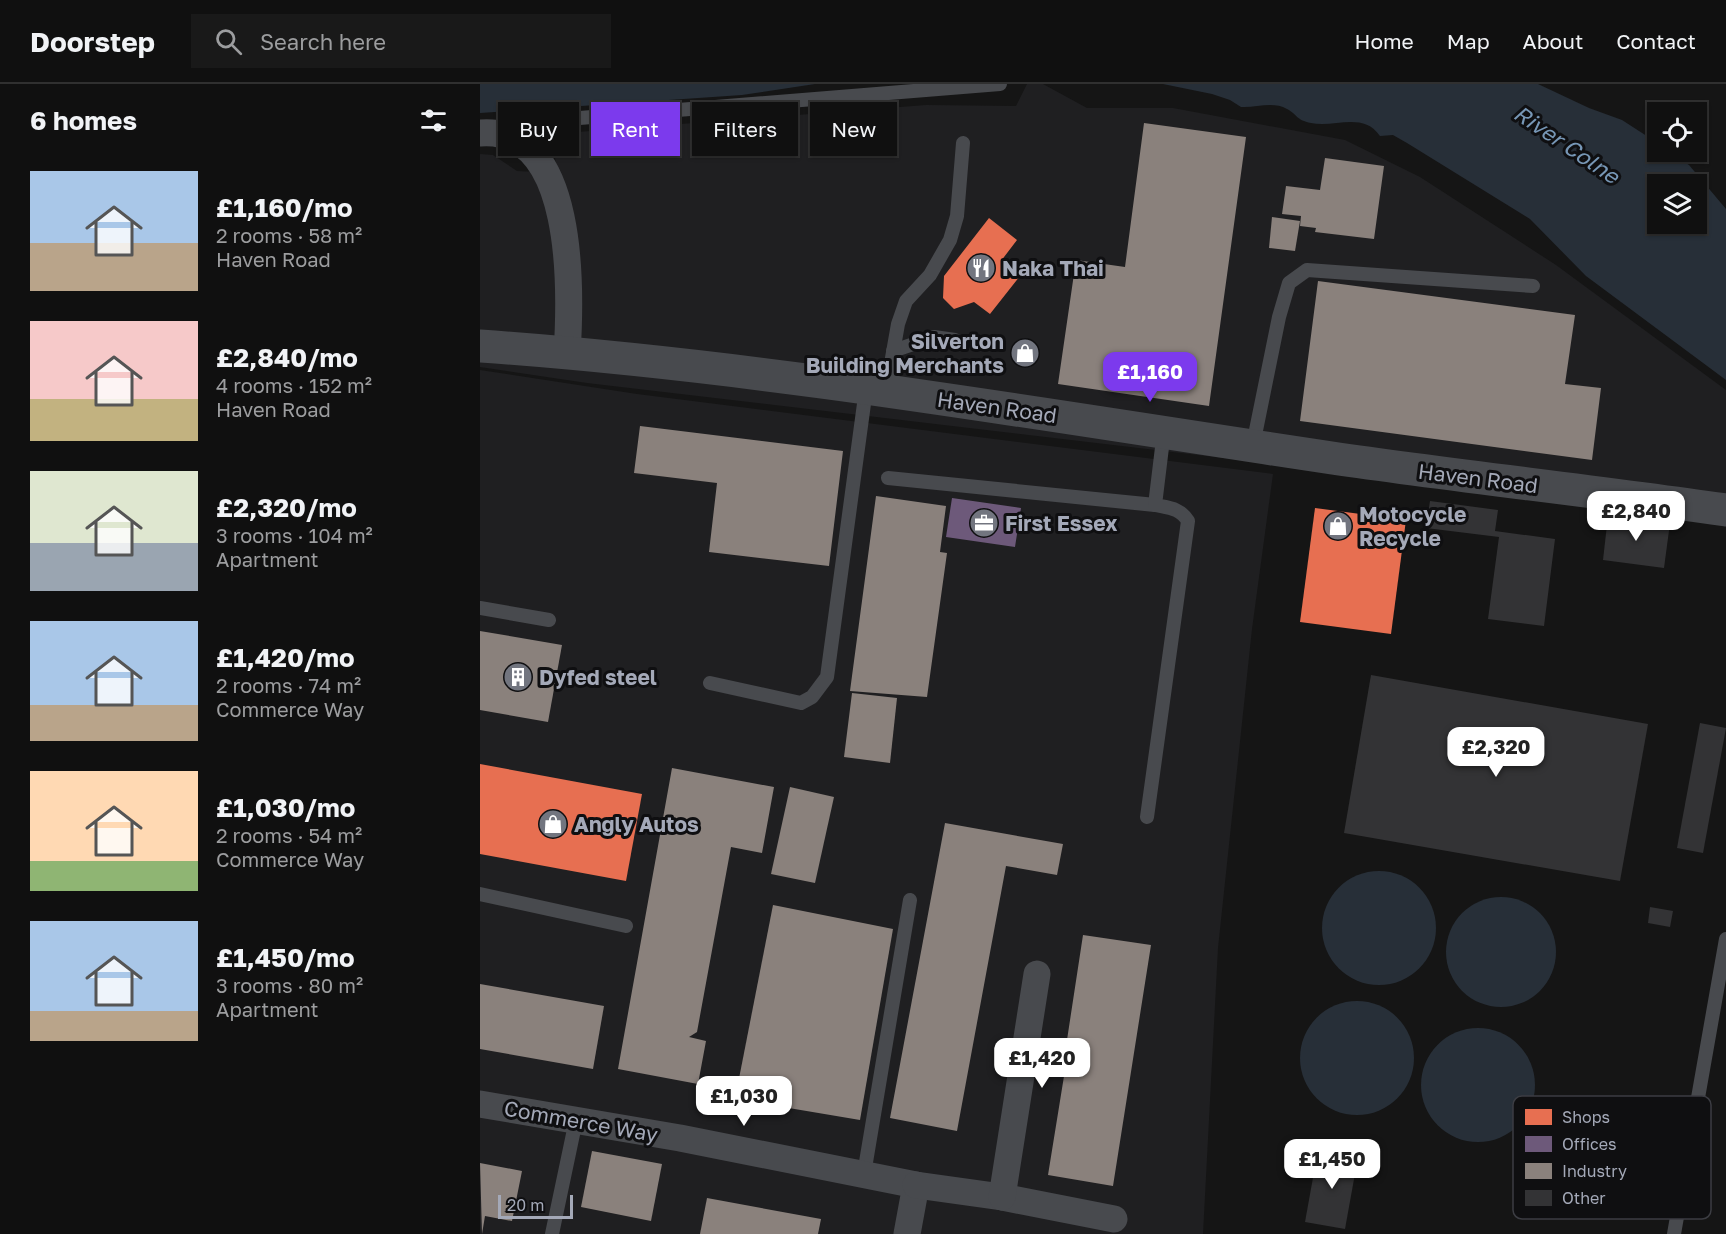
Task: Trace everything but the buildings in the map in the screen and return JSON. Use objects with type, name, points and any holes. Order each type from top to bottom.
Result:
[{"type":"street","points":[[480,133],[498,133]]},
{"type":"street","points":[[536,156],[542,164],[554,191],[566,239],[567,354]]},
{"type":"street","name":"Haven Road","points":[[480,346],[567,354],[876,391],[1477,478],[1726,510]]},
{"type":"street","points":[[1002,1197],[1037,974]]},
{"type":"street","name":"Commerce Way","points":[[480,1104],[576,1120],[916,1185],[1002,1197],[1114,1219]]},
{"type":"street","points":[[907,1234],[916,1185]]},
{"type":"lane","points":[[579,118],[1000,84]]},
{"type":"lane","points":[[710,683],[801,703],[812,697],[827,678],[876,391],[893,351],[898,324],[906,301],[930,275],[950,240],[957,216],[963,143]]},
{"type":"lane","points":[[1252,445],[1279,317],[1289,283],[1307,270],[1533,286]]},
{"type":"lane","points":[[893,351],[934,337],[955,340]]},
{"type":"lane","points":[[1155,505],[1164,431]]},
{"type":"lane","points":[[888,478],[1155,505],[1184,513],[1188,521],[1147,817]]},
{"type":"lane","points":[[480,608],[549,620]]},
{"type":"lane","points":[[480,894],[626,926]]},
{"type":"lane","points":[[864,1174],[910,900]]},
{"type":"lane","points":[[1698,1096],[1726,939]]},
{"type":"lane","points":[[552,1234],[576,1120]]},
{"type":"lane","points":[[1674,1234],[1677,1219]]},
{"type":"shaded area","points":[[1027,84],[1043,84],[1087,108],[1173,108],[1345,140],[1420,177],[1556,265],[1726,390],[1726,511],[1275,464],[587,383],[480,367],[480,154],[493,155],[517,171],[557,173],[555,156],[579,156],[579,132],[591,131],[591,156],[680,156],[680,124],[692,123],[692,156],[798,156],[798,115],[810,114],[810,156],[897,156],[897,107],[926,105],[1016,106]]},
{"type":"shaded area","points":[[480,370],[637,394],[1273,474],[1252,629],[1218,948],[1203,1234],[480,1234]]},
{"type":"water","points":[[480,84],[815,84],[742,95],[640,102],[591,102],[591,105],[579,106],[579,102],[498,102],[498,112],[480,113]]},
{"type":"water","name":"River Colne","points":[[1163,84],[1538,84],[1589,108],[1622,120],[1647,136],[1647,162],[1684,162],[1697,174],[1647,174],[1647,234],[1707,234],[1707,186],[1726,209],[1726,380],[1586,276],[1530,219],[1393,135],[1380,136],[1373,128],[1357,122],[1311,123],[1282,107],[1270,105],[1241,107],[1230,100]]},
{"type":"water","points":[[1379,871],[1401,875],[1411,880],[1427,896],[1432,906],[1436,928],[1432,950],[1427,960],[1411,976],[1401,981],[1379,985],[1357,981],[1347,976],[1331,960],[1326,950],[1322,928],[1326,906],[1331,896],[1347,880],[1357,875]]},
{"type":"water","points":[[1501,897],[1522,901],[1540,913],[1552,931],[1556,952],[1552,973],[1540,991],[1522,1003],[1501,1007],[1480,1003],[1462,991],[1450,973],[1446,952],[1450,931],[1462,913],[1480,901]]},
{"type":"water","points":[[1357,1001],[1379,1006],[1397,1018],[1409,1036],[1414,1058],[1409,1080],[1397,1098],[1379,1110],[1357,1115],[1335,1110],[1317,1098],[1305,1080],[1300,1058],[1305,1036],[1317,1018],[1335,1006]]},
{"type":"water","points":[[1467,1029],[1489,1029],[1510,1037],[1526,1053],[1534,1074],[1534,1096],[1513,1096],[1513,1131],[1489,1141],[1467,1141],[1446,1133],[1430,1117],[1422,1096],[1422,1074],[1430,1053],[1446,1037]]},
{"type":"place","name":"Naka Thai","points":[[981,268]]},
{"type":"place","name":"Silverton Building Merchants","points":[[1025,353]]},
{"type":"place","name":"First Essex","points":[[984,523]]},
{"type":"place","name":"Motocycle Recycle","points":[[1338,526]]},
{"type":"place","name":"Dyfed steel","points":[[518,677]]},
{"type":"place","name":"Angly Autos","points":[[553,824]]}]
